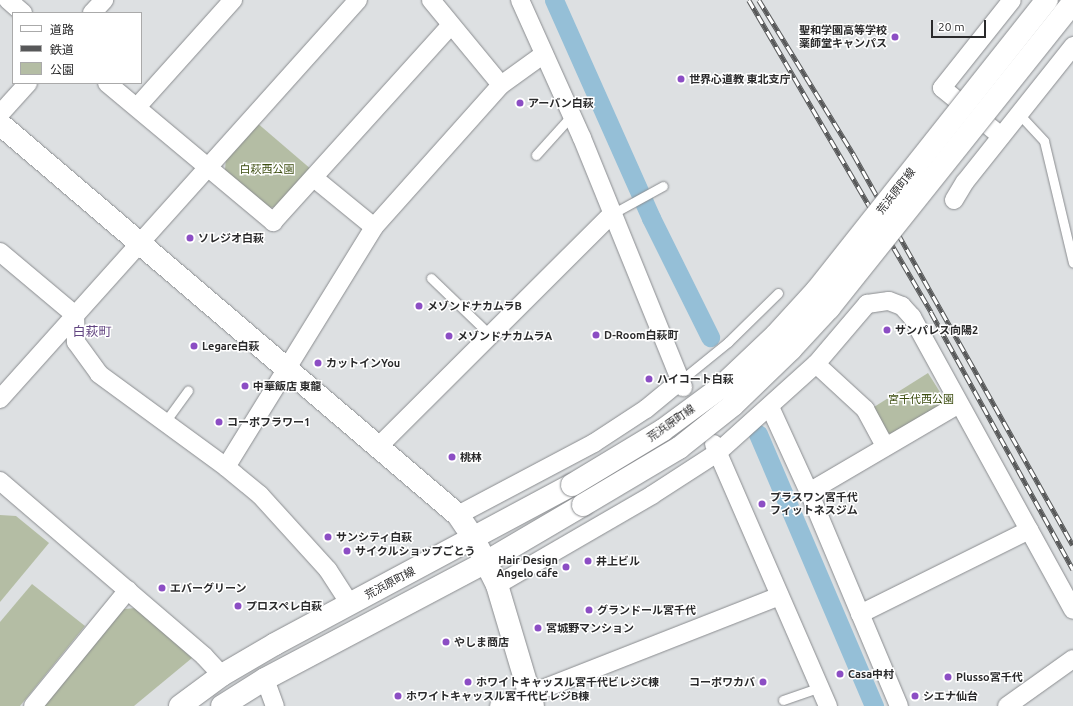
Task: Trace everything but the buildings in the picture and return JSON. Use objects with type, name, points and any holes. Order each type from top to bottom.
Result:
[{"type":"main road","name":"荒浜原町線","points":[[180,706],[222,675],[350,604],[572,485],[663,430],[720,388],[776,335],[817,290],[1047,0]]},
{"type":"main road","name":"荒浜原町線","points":[[222,706],[265,679],[486,562],[583,505],[679,448],[733,405],[792,349],[834,302],[1073,2]]},
{"type":"main road","points":[[0,124],[288,368],[458,515],[474,537],[496,585],[532,700]]},
{"type":"street","points":[[8,0],[22,12]]},
{"type":"street","points":[[93,12],[104,0]]},
{"type":"street","points":[[137,107],[233,0]]},
{"type":"street","points":[[0,399],[358,0]]},
{"type":"street","points":[[431,0],[450,26],[501,85]]},
{"type":"street","points":[[458,515],[594,443],[681,384],[572,115],[520,0]]},
{"type":"street","points":[[1001,136],[938,90],[1012,0]]},
{"type":"street","points":[[109,84],[273,222],[450,26]]},
{"type":"street","points":[[954,200],[1001,136],[1073,46]]},
{"type":"street","points":[[226,467],[374,227],[501,85],[544,54]]},
{"type":"street","points":[[0,114],[27,84]]},
{"type":"street","points":[[314,178],[374,227]]},
{"type":"street","points":[[379,446],[612,214]]},
{"type":"street","points":[[1,255],[74,315],[76,342],[99,374],[226,467],[260,495],[328,570],[350,604]]},
{"type":"street","points":[[496,585],[652,495],[770,407],[816,364],[867,304],[889,301],[902,306],[912,317],[1073,610]]},
{"type":"street","points":[[816,364],[865,409],[885,446]]},
{"type":"street","points":[[809,492],[885,446],[959,404]]},
{"type":"street","points":[[770,407],[809,492],[899,706]]},
{"type":"street","points":[[716,448],[828,706]]},
{"type":"street","points":[[0,481],[204,656],[222,675]]},
{"type":"street","points":[[860,614],[1029,530]]},
{"type":"street","points":[[33,706],[128,590]]},
{"type":"street","points":[[499,706],[532,700],[779,596]]},
{"type":"street","points":[[1007,706],[1073,659]]},
{"type":"street","points":[[265,679],[275,706]]},
{"type":"lane","points":[[1019,114],[1044,141],[1073,263]]},
{"type":"lane","points":[[536,155],[572,115]]},
{"type":"lane","points":[[612,214],[663,186]]},
{"type":"lane","points":[[431,278],[490,335]]},
{"type":"lane","points":[[681,384],[728,342],[778,293]]},
{"type":"lane","points":[[165,422],[188,390]]},
{"type":"lane","points":[[783,700],[820,687]]},
{"type":"green space","name":"白萩西公園","points":[[256,122],[312,170],[280,206],[269,208],[225,170],[226,158]]},
{"type":"green space","name":"宮千代西公園","points":[[928,373],[945,400],[941,408],[894,435],[886,432],[874,407]]},
{"type":"green space","points":[[0,515],[16,516],[49,543],[0,602]]},
{"type":"green space","points":[[32,584],[85,626],[20,706],[0,706],[0,622]]},
{"type":"green space","points":[[136,608],[192,658],[134,706],[43,706],[124,609]]},
{"type":"waterway","points":[[554,0],[651,218],[710,337]]},
{"type":"waterway","points":[[758,434],[874,706]]},
{"type":"railway","points":[[749,0],[931,312],[1073,569]]},
{"type":"railway","points":[[759,0],[854,155],[1073,545]]},
{"type":"place","name":"聖和学園高等学校 薬師堂キャンパス","points":[[895,37]]},
{"type":"place","name":"世界心道教 東北支庁","points":[[681,79]]},
{"type":"place","name":"アーバン白萩","points":[[520,103]]},
{"type":"place","name":"ソレジオ白萩","points":[[190,238]]},
{"type":"place","name":"メゾンドナカムラB","points":[[419,306]]},
{"type":"place","name":"サンパレス向陽2","points":[[887,330]]},
{"type":"place","name":"D-Room白萩町","points":[[596,335]]},
{"type":"place","name":"メゾンドナカムラA","points":[[449,336]]},
{"type":"place","name":"Legare白萩","points":[[194,346]]},
{"type":"place","name":"カットインYou","points":[[318,363]]},
{"type":"place","name":"ハイコート白萩","points":[[649,379]]},
{"type":"place","name":"中華飯店 東龍","points":[[245,386]]},
{"type":"place","name":"コーポフラワー1","points":[[219,422]]},
{"type":"place","name":"桃林","points":[[452,457]]},
{"type":"place","name":"プラスワン宮千代 フィットネスジム","points":[[762,504]]},
{"type":"place","name":"サンシティ白萩","points":[[328,537]]},
{"type":"place","name":"サイクルショップごとう","points":[[347,551]]},
{"type":"place","name":"井上ビル","points":[[588,561]]},
{"type":"place","name":"Hair Design Angelo cafe","points":[[566,567]]},
{"type":"place","name":"エバーグリーン","points":[[162,588]]},
{"type":"place","name":"プロスペレ白萩","points":[[238,606]]},
{"type":"place","name":"グランドール宮千代","points":[[589,610]]},
{"type":"place","name":"宮城野マンション","points":[[538,628]]},
{"type":"place","name":"やしま商店","points":[[446,642]]},
{"type":"place","name":"Casa中村","points":[[840,674]]},
{"type":"place","name":"Plusso宮千代","points":[[948,677]]},
{"type":"place","name":"ホワイトキャッスル宮千代ビレジC棟","points":[[468,682]]},
{"type":"place","name":"コーポワカバ","points":[[763,682]]},
{"type":"place","name":"ホワイトキャッスル宮千代ビレジB棟","points":[[398,696]]},
{"type":"place","name":"シエナ仙台","points":[[915,696]]},
{"type":"district","name":"白萩町","points":[[92,331]]}]
